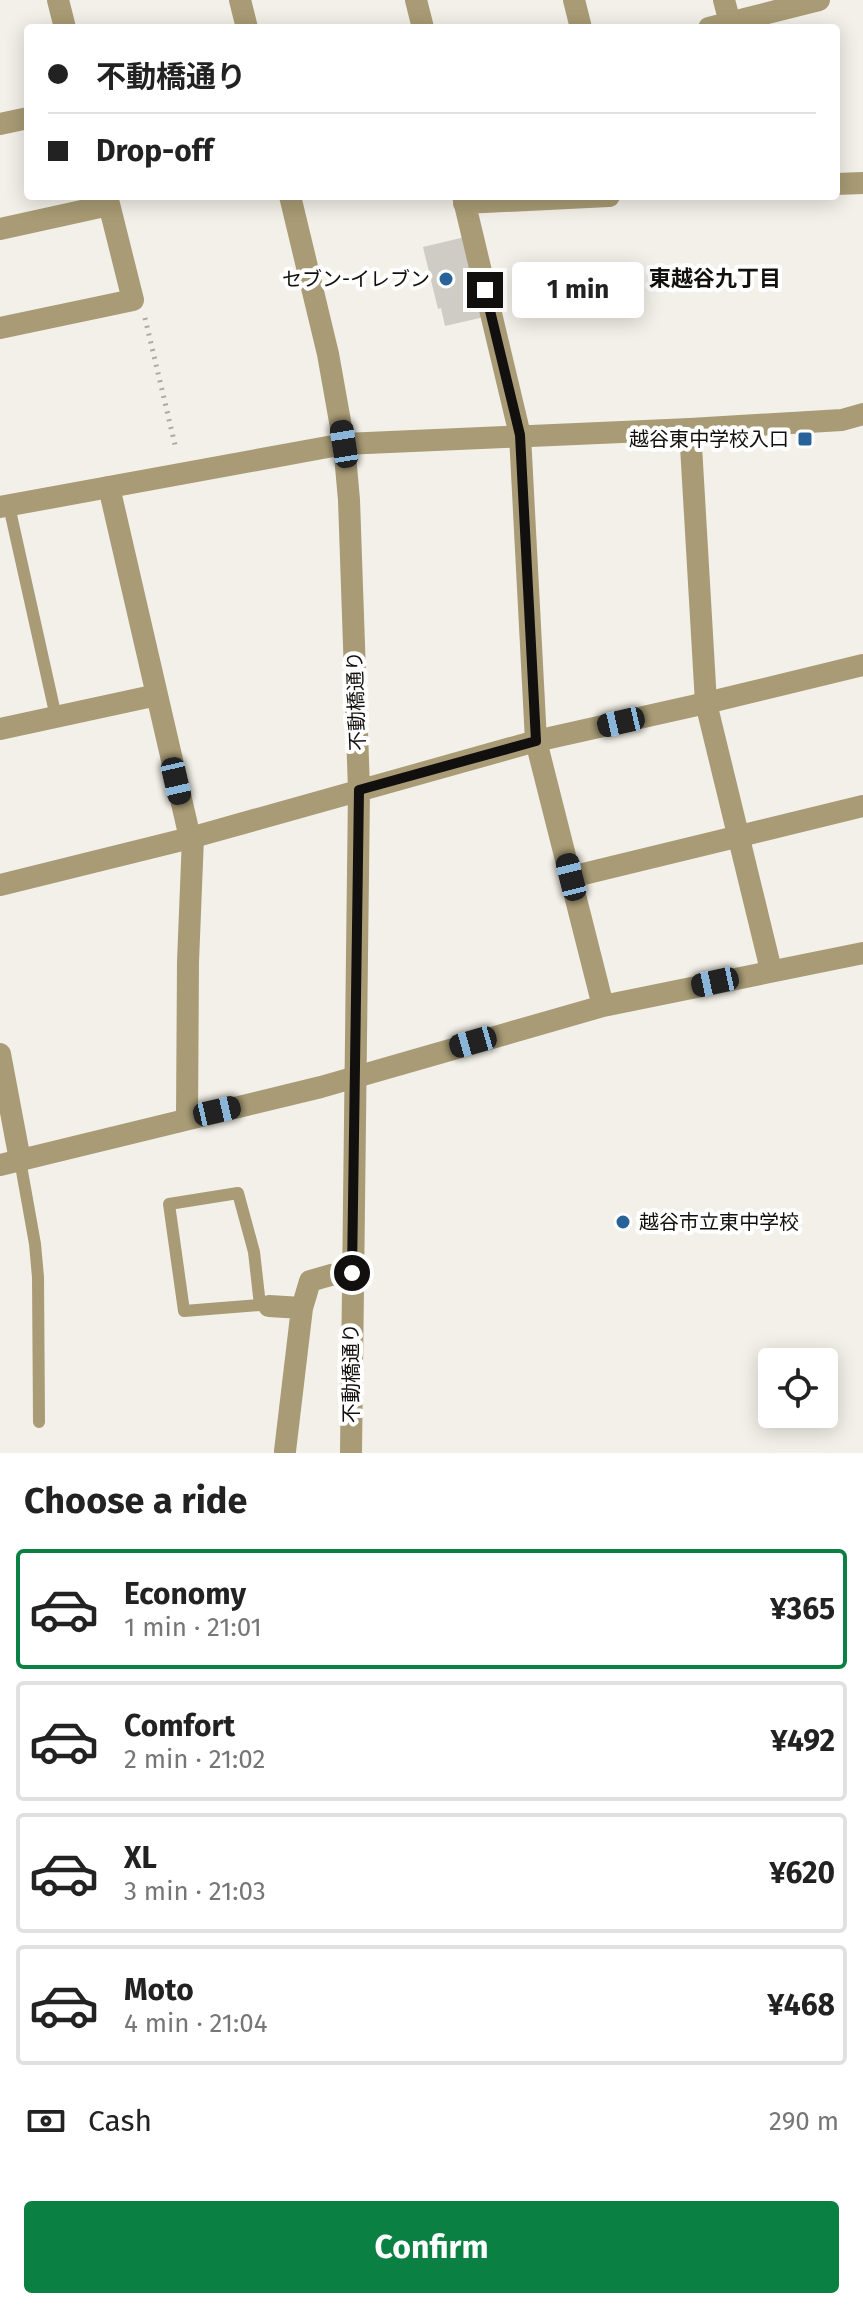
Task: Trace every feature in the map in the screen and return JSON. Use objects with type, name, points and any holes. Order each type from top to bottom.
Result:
[{"type":"street","points":[[58,0],[64,24]]},
{"type":"street","points":[[240,0],[246,24]]},
{"type":"street","points":[[416,0],[422,24]]},
{"type":"street","points":[[574,0],[580,24]]},
{"type":"street","points":[[720,24],[724,0]]},
{"type":"street","points":[[724,24],[819,0]]},
{"type":"street","points":[[0,124],[24,119]]},
{"type":"street","points":[[840,184],[863,183]]},
{"type":"street","name":"不動橋通り","points":[[291,200],[328,354],[344,444],[349,500],[359,790],[351,1443]]},
{"type":"street","points":[[464,200],[520,435],[536,741],[603,1006]]},
{"type":"street","points":[[0,229],[108,201],[133,300],[0,328]]},
{"type":"street","points":[[4,507],[344,444],[690,429],[842,420],[863,414]]},
{"type":"street","points":[[690,429],[706,703],[771,970]]},
{"type":"street","points":[[109,487],[191,838],[187,1118]]},
{"type":"street","points":[[0,885],[191,838],[536,741],[863,665]]},
{"type":"street","points":[[0,729],[157,695]]},
{"type":"street","points":[[571,877],[863,806]]},
{"type":"street","points":[[0,1054],[10,1163],[321,1087],[603,1006],[863,953]]},
{"type":"street","points":[[285,1451],[302,1308],[310,1281],[352,1273]]},
{"type":"street","points":[[265,1304],[302,1308]]},
{"type":"lane","points":[[4,507],[56,717]]},
{"type":"lane","points":[[10,1163],[35,1244],[39,1422]]},
{"type":"lane","points":[[238,1193],[265,1304],[184,1311],[169,1204],[238,1193]]},
{"type":"path","points":[[133,300],[143,312],[176,449]]},
{"type":"building","points":[[465,237],[484,317],[445,326],[423,247]]},
{"type":"place","name":"セブン-イレブン","points":[[446,279]]},
{"type":"place","name":"越谷東中学校入口","points":[[805,439]]},
{"type":"place","name":"越谷市立東中学校","points":[[623,1222]]},
{"type":"district","name":"東越谷九丁目","points":[[715,278]]},
{"type":"route","points":[[352,1273],[359,790],[536,741],[520,435],[485,290]]}]
